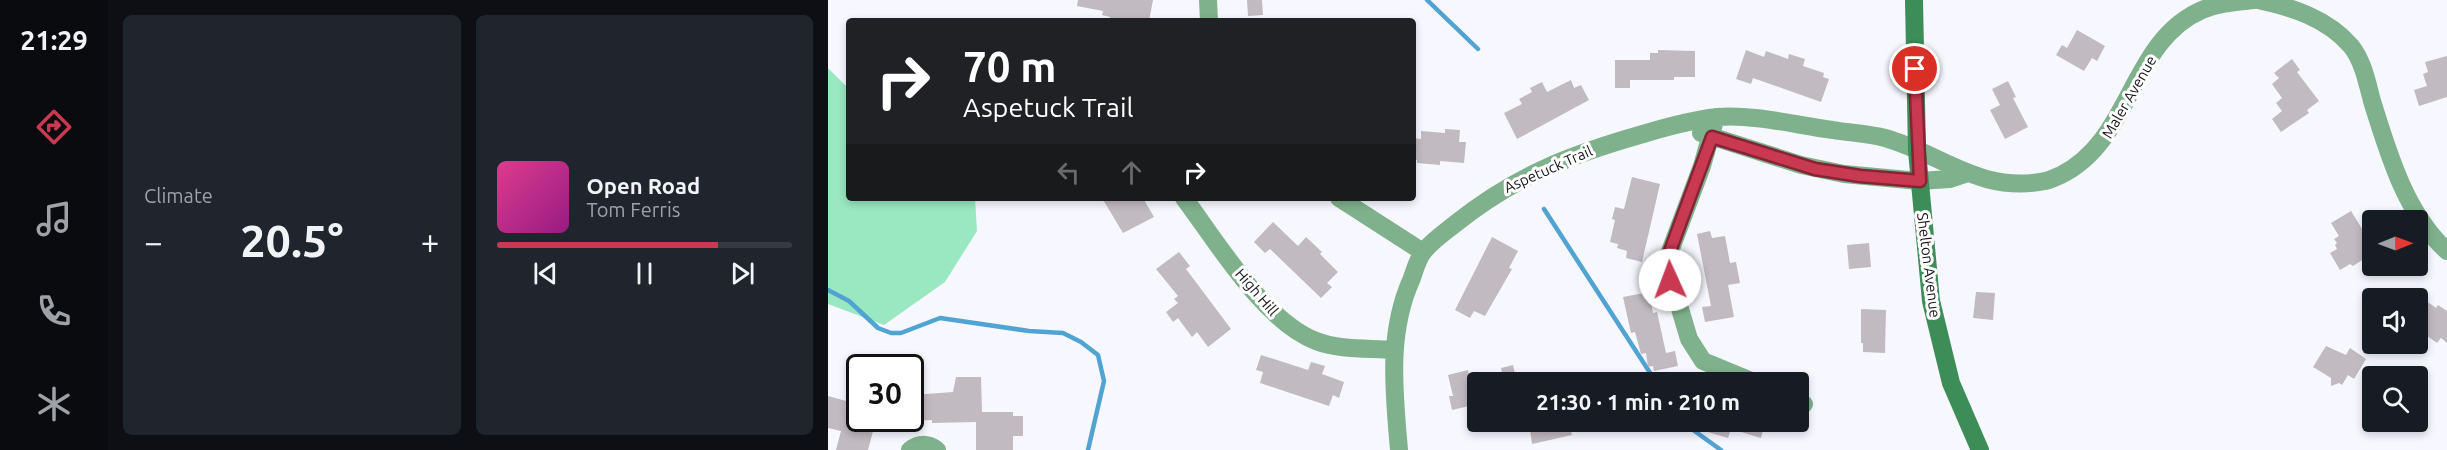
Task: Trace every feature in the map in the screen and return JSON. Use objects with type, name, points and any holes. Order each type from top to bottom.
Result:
[{"type":"main road","name":"Shelton Avenue","points":[[1914,0],[1917,152],[1931,301],[1951,383],[1980,450]]},
{"type":"street","points":[[1208,0],[1209,18]]},
{"type":"street","name":"Maler Avenue","points":[[1917,152],[1951,165],[1965,174],[1986,180],[2020,183],[2047,181],[2078,166],[2104,140],[2148,59],[2175,27],[2201,10],[2224,3],[2256,0],[2293,8],[2325,24],[2350,45],[2361,64],[2395,174],[2418,214],[2447,251]]},
{"type":"street","points":[[1716,117],[1712,137],[1666,262],[1689,339],[1703,361],[1730,372]]},
{"type":"street","name":"Aspetuck Trail","points":[[1399,450],[1393,350],[1398,317],[1408,284],[1423,252],[1470,212],[1510,184],[1568,157],[1603,145],[1716,117],[1737,117],[1884,138],[1917,152]]},
{"type":"street","points":[[1680,125],[1815,169],[1877,178],[1920,181]]},
{"type":"street","name":"Maler Avenue","points":[[1920,181],[1950,179],[1965,174]]},
{"type":"street","name":"High Hill","points":[[1186,201],[1256,295],[1290,326],[1309,338],[1331,345],[1393,350]]},
{"type":"street","points":[[1344,201],[1423,252]]},
{"type":"street","points":[[910,450],[925,444],[937,450]]},
{"type":"green space","points":[[828,68],[846,86],[846,201],[975,201],[977,231],[945,282],[884,325],[828,304]]},
{"type":"building","points":[[1078,0],[1153,0],[1150,18],[1110,18],[1102,15],[1103,11],[1077,6]]},
{"type":"building","points":[[1247,0],[1262,0],[1263,15],[1248,16]]},
{"type":"building","points":[[2077,30],[2105,46],[2097,61],[2092,58],[2084,71],[2056,55],[2062,45],[2067,48]]},
{"type":"building","points":[[1658,50],[1695,51],[1695,77],[1674,77],[1674,80],[1630,80],[1630,88],[1615,88],[1615,60],[1650,60],[1650,53],[1658,53]]},
{"type":"building","points":[[1746,50],[1764,57],[1766,51],[1788,59],[1789,54],[1805,59],[1803,66],[1824,73],[1823,77],[1829,79],[1821,102],[1753,78],[1751,84],[1736,79]]},
{"type":"building","points":[[2447,56],[2447,97],[2419,106],[2414,90],[2427,86],[2423,74],[2428,72],[2425,62]]},
{"type":"building","points":[[2292,59],[2300,70],[2297,72],[2319,101],[2307,110],[2309,113],[2281,132],[2272,119],[2282,111],[2276,103],[2282,98],[2272,84],[2279,78],[2274,73]]},
{"type":"building","points":[[1571,80],[1574,88],[1581,85],[1589,100],[1517,139],[1504,113],[1522,104],[1519,99],[1532,92],[1530,88],[1542,82],[1547,92]]},
{"type":"building","points":[[2008,81],[2016,97],[2013,98],[2028,127],[2005,139],[1990,110],[2000,105],[1992,89]]},
{"type":"building","points":[[1445,129],[1460,130],[1459,142],[1466,142],[1464,163],[1440,161],[1440,165],[1417,163],[1416,138],[1421,139],[1421,131],[1445,133]]},
{"type":"building","points":[[1632,177],[1660,184],[1642,262],[1626,258],[1627,251],[1617,248],[1618,244],[1610,242],[1615,220],[1612,219],[1615,207],[1624,209]]},
{"type":"building","points":[[1104,201],[1145,201],[1154,217],[1123,233]]},
{"type":"building","points":[[2351,211],[2362,229],[2362,260],[2340,270],[2330,253],[2337,249],[2334,239],[2339,236],[2331,223]]},
{"type":"building","points":[[1273,222],[1298,246],[1306,237],[1338,272],[1327,283],[1332,287],[1321,298],[1270,249],[1265,253],[1254,242]]},
{"type":"building","points":[[1710,231],[1712,238],[1725,236],[1730,263],[1736,262],[1740,283],[1728,285],[1734,317],[1705,322],[1702,307],[1711,306],[1697,234]]},
{"type":"building","points":[[1492,237],[1518,251],[1509,268],[1512,269],[1485,316],[1474,311],[1470,318],[1455,310]]},
{"type":"building","points":[[1869,243],[1871,267],[1849,269],[1847,245]]},
{"type":"building","points":[[1179,252],[1190,266],[1186,269],[1231,329],[1208,347],[1197,332],[1192,337],[1178,318],[1173,322],[1166,312],[1178,303],[1174,299],[1178,296],[1156,269]]},
{"type":"building","points":[[1649,292],[1653,313],[1657,312],[1666,353],[1675,351],[1678,366],[1654,371],[1653,366],[1648,367],[1646,353],[1641,354],[1635,332],[1631,333],[1623,297]]},
{"type":"building","points":[[1976,292],[1995,293],[1993,320],[1973,318]]},
{"type":"building","points":[[2428,302],[2436,308],[2438,305],[2447,311],[2447,343],[2441,338],[2437,343],[2428,337]]},
{"type":"building","points":[[1861,309],[1886,310],[1885,353],[1863,352]]},
{"type":"building","points":[[2326,346],[2346,355],[2350,348],[2366,359],[2354,379],[2348,375],[2342,385],[2339,383],[2331,386],[2331,378],[2313,367]]},
{"type":"building","points":[[1261,355],[1308,370],[1311,362],[1325,366],[1322,374],[1344,382],[1339,398],[1333,395],[1329,406],[1260,383],[1263,372],[1256,370]]},
{"type":"building","points":[[1513,365],[1515,372],[1502,372],[1501,368]]},
{"type":"building","points":[[1468,370],[1467,407],[1452,410],[1449,396],[1453,396],[1448,375]]},
{"type":"building","points":[[956,377],[981,377],[982,412],[1013,412],[1013,416],[1023,416],[1023,436],[1013,436],[1013,450],[976,450],[976,422],[932,423],[932,420],[924,420],[924,394],[953,392]]},
{"type":"building","points":[[828,396],[846,401],[846,432],[873,432],[868,450],[836,450],[841,431],[828,428]]},
{"type":"building","points":[[1530,432],[1571,432],[1572,435],[1532,444]]},
{"type":"building","points":[[1708,432],[1730,432],[1728,438]]},
{"type":"building","points":[[1741,432],[1762,432],[1761,438]]},
{"type":"waterway","points":[[1427,0],[1478,49]]},
{"type":"waterway","points":[[1544,209],[1650,372]]},
{"type":"waterway","points":[[828,290],[849,301],[878,328],[891,333],[901,333],[940,318],[1029,331],[1063,333],[1081,342],[1098,355],[1104,381],[1088,450]]},
{"type":"waterway","points":[[1696,432],[1721,450]]},
{"type":"route","points":[[1670,280],[1666,262],[1712,137],[1815,169],[1894,180],[1920,181],[1915,69]]}]
